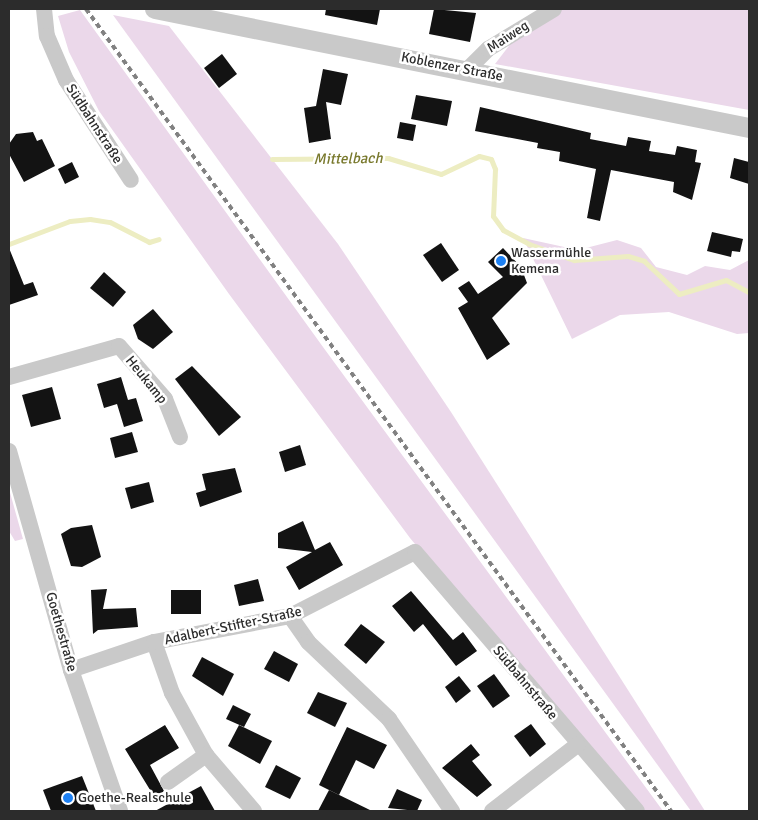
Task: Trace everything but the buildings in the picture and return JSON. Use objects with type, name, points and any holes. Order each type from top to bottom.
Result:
[{"type":"street","name":"Südbahnstraße","points":[[44,9],[47,36],[66,80],[131,180]]},
{"type":"street","name":"Koblenzer Straße","points":[[155,9],[749,128]]},
{"type":"street","name":"Maiweg","points":[[467,70],[488,49],[554,9]]},
{"type":"street","name":"Heukamp","points":[[9,377],[119,346],[165,399],[180,437]]},
{"type":"street","name":"Goethestraße","points":[[9,450],[71,670],[120,811]]},
{"type":"street","name":"Südbahnstraße","points":[[415,552],[577,745],[637,811]]},
{"type":"street","name":"Adalbert-Stifter-Straße","points":[[71,670],[154,642],[290,616],[415,552]]},
{"type":"street","points":[[290,616],[308,642],[389,719],[452,811]]},
{"type":"street","points":[[154,642],[172,693],[206,755],[223,781],[254,811]]},
{"type":"street","points":[[492,811],[577,745]]},
{"type":"street","points":[[168,782],[206,755]]},
{"type":"shaded area","points":[[548,9],[749,9],[749,110],[495,64],[525,25]]},
{"type":"shaded area","points":[[80,10],[323,347],[663,811],[644,811],[572,733],[410,538],[229,294],[99,111],[69,52],[58,16]]},
{"type":"shaded area","points":[[113,15],[169,26],[338,244],[451,412],[705,811],[691,811]]},
{"type":"shaded area","points":[[523,238],[578,250],[617,240],[641,248],[656,267],[687,275],[705,266],[730,270],[749,260],[749,333],[737,334],[669,312],[620,315],[572,339]]},
{"type":"shaded area","points":[[9,489],[23,539],[15,541],[9,531]]},
{"type":"waterway","name":"Mittelbach","points":[[272,159],[388,158],[441,174],[479,156],[491,159],[495,169],[493,216],[503,230],[529,244],[574,260],[628,256],[644,261],[679,294],[726,280],[749,292]]},
{"type":"waterway","name":"Mittelbach","points":[[9,244],[70,221],[90,219],[110,222],[149,242],[159,239]]},
{"type":"railway","points":[[86,9],[671,811]]},
{"type":"place","name":"Wassermühle Kemena","points":[[501,261]]},
{"type":"place","name":"Goethe-Realschule","points":[[68,798]]}]
